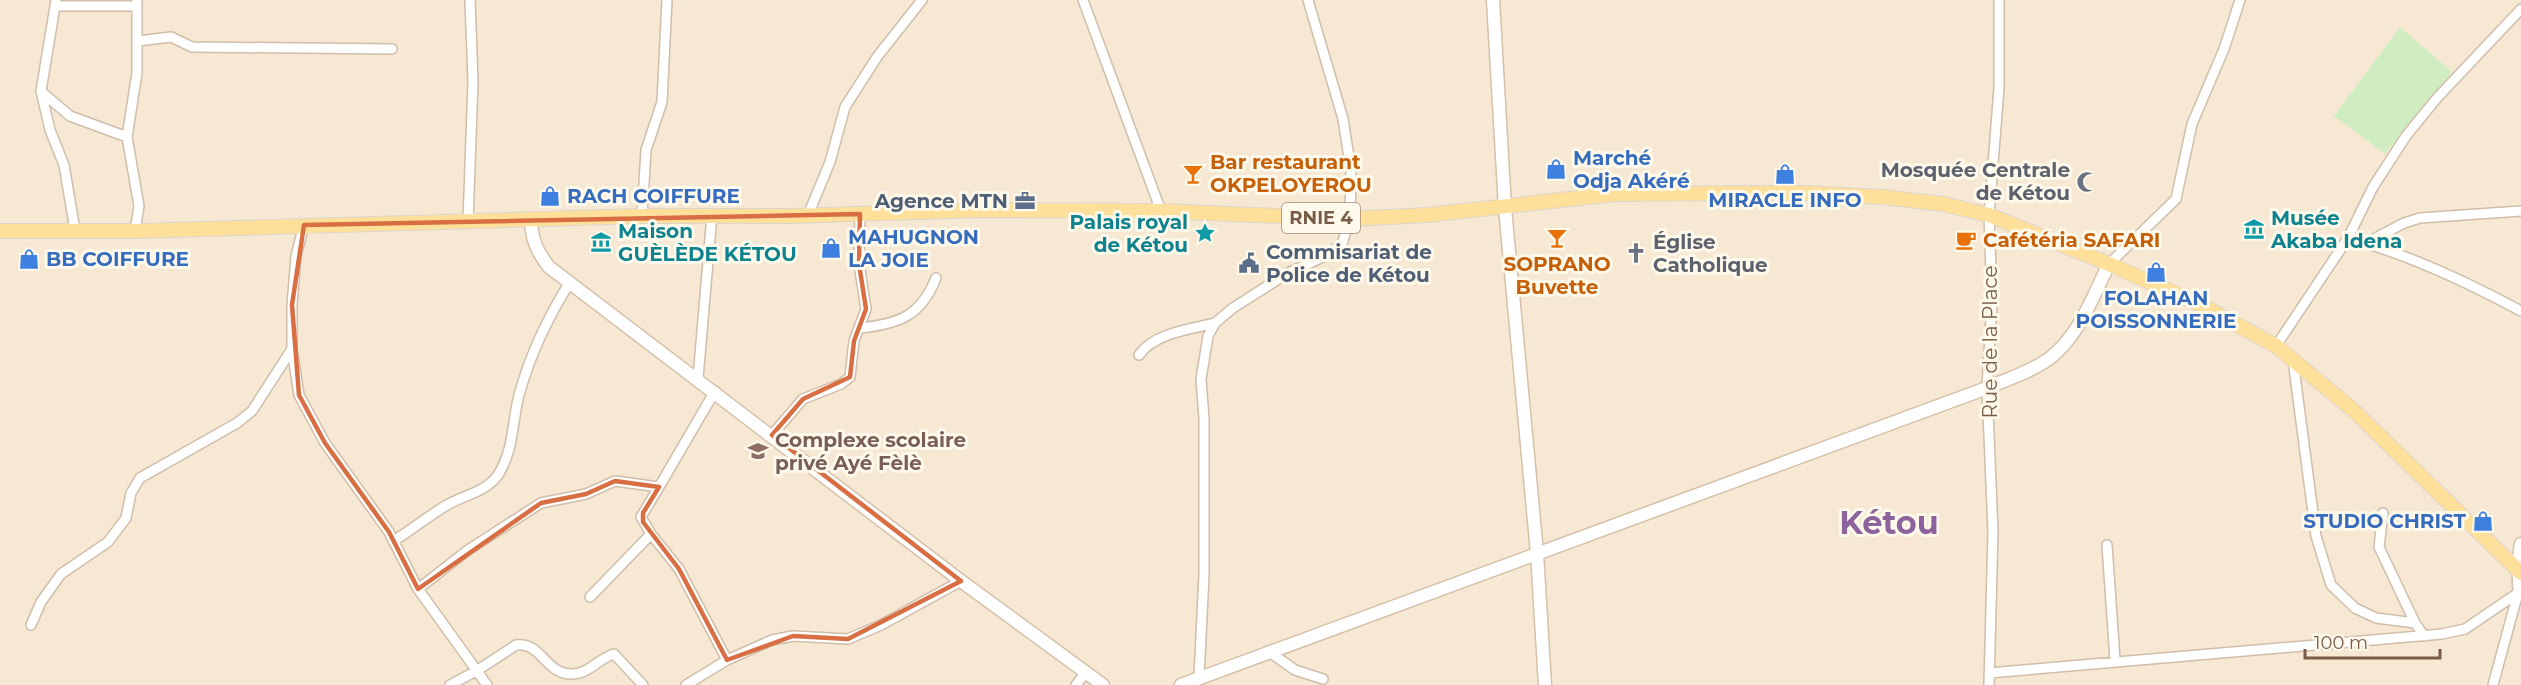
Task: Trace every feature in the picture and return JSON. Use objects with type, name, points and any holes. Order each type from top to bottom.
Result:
[{"type":"main road","name":"RNIE 4","points":[[0,231],[135,231],[642,216],[808,215],[980,210],[1161,211],[1350,219],[1505,208],[1615,194],[1802,193],[1883,197],[1943,204],[1989,215],[2109,264],[2201,305],[2276,345],[2352,409],[2519,572]]},
{"type":"street","points":[[468,222],[473,82],[470,0]]},
{"type":"street","points":[[642,216],[646,150],[662,102],[667,0]]},
{"type":"street","points":[[808,215],[830,162],[845,107],[877,57],[922,0]]},
{"type":"street","points":[[1083,0],[1161,211]]},
{"type":"street","points":[[1199,677],[1204,574],[1204,419],[1201,379],[1208,336],[1215,323],[1233,308],[1288,273],[1325,256],[1342,244],[1350,219],[1352,170],[1343,119],[1308,0]]},
{"type":"street","points":[[1493,0],[1505,208],[1537,553],[1545,685]]},
{"type":"street","name":"Rue de la Place","points":[[1989,685],[1993,531],[1987,388],[1992,301],[1989,215],[1999,88],[1999,0]]},
{"type":"street","points":[[1181,685],[1268,651],[1987,388],[2050,357],[2065,343],[2084,314],[2109,264],[2176,199],[2192,124],[2224,49],[2240,0]]},
{"type":"street","points":[[75,230],[64,165],[50,130],[41,91],[56,3],[136,3],[137,73],[127,138],[139,206],[135,231]]},
{"type":"street","points":[[2276,345],[2348,238],[2373,188],[2406,136],[2437,98],[2521,9]]},
{"type":"street","points":[[138,41],[171,37],[192,47],[392,49]]},
{"type":"street","points":[[41,91],[70,116],[127,138]]},
{"type":"street","points":[[2366,243],[2404,223],[2420,218],[2521,212]]},
{"type":"street","points":[[772,435],[803,399],[841,384],[850,377],[854,341],[866,309],[859,264],[860,214]]},
{"type":"street","points":[[698,378],[712,215]]},
{"type":"street","points":[[531,221],[532,239],[549,267],[1103,685]]},
{"type":"street","points":[[304,225],[296,256],[293,295],[292,349],[299,395],[308,415],[393,541],[418,589],[487,685]]},
{"type":"street","points":[[2348,238],[2366,243],[2470,285],[2521,312]]},
{"type":"street","points":[[860,328],[907,317],[921,307],[936,278]]},
{"type":"street","points":[[393,541],[450,503],[484,487],[498,475],[514,434],[519,398],[532,356],[552,310],[570,282]]},
{"type":"street","points":[[1139,355],[1144,349],[1166,336],[1215,323]]},
{"type":"street","points":[[31,625],[41,602],[61,574],[108,542],[126,518],[131,493],[140,478],[237,423],[252,411],[292,349]]},
{"type":"street","points":[[2293,358],[2316,536],[2331,585],[2355,608],[2376,618],[2415,623]]},
{"type":"street","points":[[715,391],[641,517],[651,534],[679,568],[727,660]]},
{"type":"street","points":[[418,589],[468,550],[541,503],[586,494],[615,482],[658,487]]},
{"type":"street","points":[[2383,513],[2379,547],[2415,623],[2424,636]]},
{"type":"street","points":[[590,597],[651,534]]},
{"type":"street","points":[[2493,685],[2518,593],[2521,544]]},
{"type":"street","points":[[2107,545],[2115,660]]},
{"type":"street","points":[[686,685],[727,660],[772,640],[793,636],[848,639],[881,625],[961,580]]},
{"type":"street","points":[[1989,673],[2115,660],[2424,636],[2465,629],[2518,593]]},
{"type":"street","points":[[450,685],[516,645],[522,644],[529,645],[560,673],[583,672],[614,654],[643,685]]},
{"type":"street","points":[[1268,651],[1276,659],[1295,670],[1323,679]]},
{"type":"street","points":[[1076,685],[1086,672]]},
{"type":"highlighted area","points":[[860,214],[859,264],[866,309],[854,341],[850,377],[803,399],[772,435],[961,581],[848,639],[793,636],[727,660],[679,569],[643,522],[643,513],[659,487],[615,481],[586,494],[541,503],[418,589],[389,532],[325,443],[299,395],[292,305],[304,225]]},
{"type":"shaded area","points":[[0,0],[2521,0],[2521,685],[0,685]]},
{"type":"green space","points":[[2400,27],[2452,72],[2385,154],[2334,116]]},
{"type":"place","name":"Marché Odja Akéré","points":[[1556,169]]},
{"type":"place","name":"Bar restaurant OKPELOYEROU","points":[[1193,174]]},
{"type":"place","name":"MIRACLE INFO","points":[[1785,174]]},
{"type":"place","name":"Mosquée Centrale de Kétou","points":[[2087,182]]},
{"type":"place","name":"RACH COIFFURE","points":[[550,196]]},
{"type":"place","name":"Agence MTN","points":[[1025,201]]},
{"type":"place","name":"Musée Akaba Idena","points":[[2254,229]]},
{"type":"place","name":"Palais royal de Kétou","points":[[1205,233]]},
{"type":"place","name":"SOPRANO Buvette","points":[[1557,238]]},
{"type":"place","name":"Cafétéria SAFARI","points":[[1966,240]]},
{"type":"place","name":"Maison GUÈLÈDE KÉTOU","points":[[601,242]]},
{"type":"place","name":"MAHUGNON LA JOIE","points":[[831,248]]},
{"type":"place","name":"Église Catholique","points":[[1636,253]]},
{"type":"place","name":"BB COIFFURE","points":[[29,259]]},
{"type":"place","name":"Commisariat de Police de Kétou","points":[[1249,263]]},
{"type":"place","name":"FOLAHAN POISSONNERIE","points":[[2156,272]]},
{"type":"place","name":"Complexe scolaire privé Ayé Fèlè","points":[[758,451]]},
{"type":"place","name":"STUDIO CHRIST","points":[[2483,521]]},
{"type":"district","name":"Kétou","points":[[1889,523]]}]
